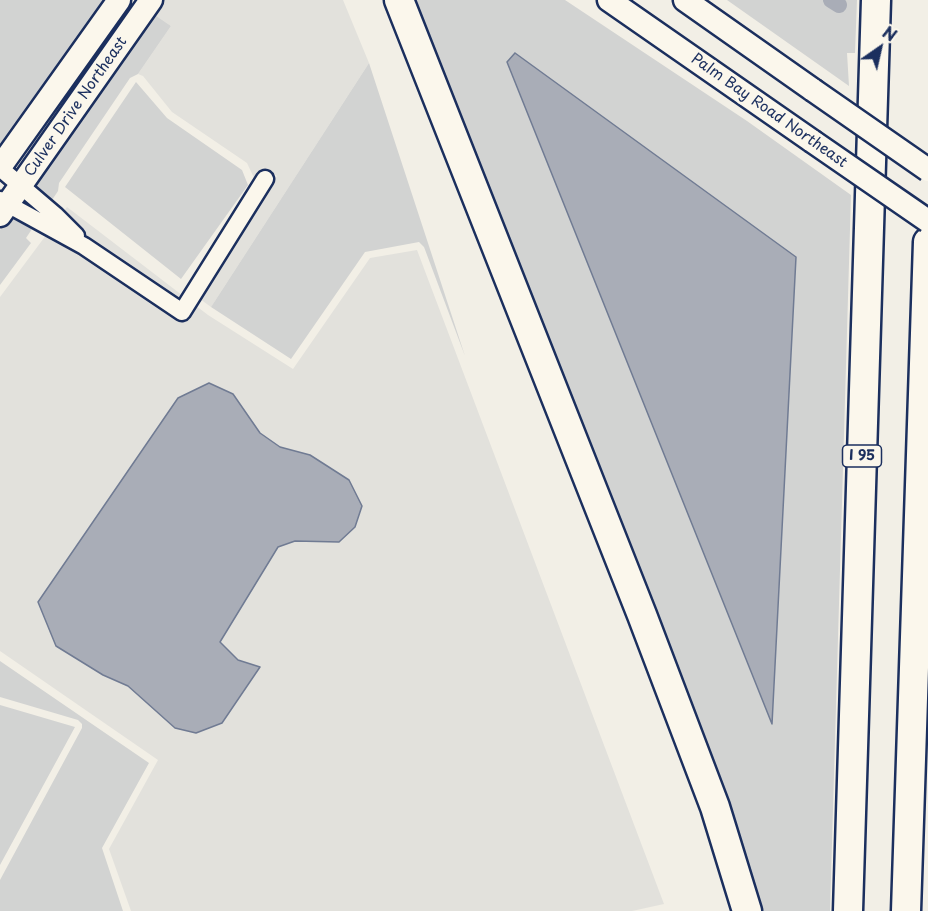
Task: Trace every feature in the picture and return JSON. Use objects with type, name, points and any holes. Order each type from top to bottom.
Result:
[{"type":"highway","points":[[399,0],[715,807],[747,911]]},
{"type":"highway","name":"I 95","points":[[848,911],[876,0]]},
{"type":"highway","points":[[906,911],[928,242]]},
{"type":"main road","name":"Culver Drive Northeast","points":[[0,167],[119,0]]},
{"type":"main road","name":"Culver Drive Northeast","points":[[2,207],[20,186],[151,0]]},
{"type":"main road","name":"Palm Bay Road Northeast","points":[[609,0],[928,221]]},
{"type":"main road","points":[[685,0],[928,170]]},
{"type":"street","points":[[0,167],[71,230],[84,246]]},
{"type":"street","points":[[2,207],[84,246],[182,312],[266,179]]},
{"type":"shaded area","points":[[0,0],[109,0],[0,152]]},
{"type":"shaded area","points":[[162,0],[343,0],[369,63],[211,307],[200,299],[277,176],[263,167],[255,180],[247,163],[172,112],[143,76],[138,74],[171,26],[152,13]]},
{"type":"shaded area","points":[[415,0],[565,0],[747,121],[851,195],[830,911],[756,911]]},
{"type":"shaded area","points":[[727,0],[857,0],[855,53],[847,53],[849,86]]},
{"type":"shaded area","points":[[152,13],[171,26],[138,74],[130,78],[59,183],[58,191],[52,200],[32,184]]},
{"type":"shaded area","points":[[515,53],[796,257],[772,724],[507,62]]},
{"type":"shaded area","points":[[369,63],[465,356],[424,247],[419,242],[365,252],[291,359],[211,307]]},
{"type":"shaded area","points":[[136,82],[167,118],[242,170],[248,185],[181,279],[65,187]]},
{"type":"shaded area","points":[[67,207],[208,315],[293,369],[370,258],[417,250],[664,904],[632,911],[131,911],[109,849],[158,760],[0,651],[0,297]]},
{"type":"shaded area","points":[[9,217],[32,229],[26,238],[31,243],[0,285],[0,230]]},
{"type":"shaded area","points":[[209,383],[233,394],[260,433],[280,447],[310,455],[349,480],[362,506],[355,527],[339,542],[295,541],[278,547],[220,642],[238,660],[260,667],[222,723],[196,733],[175,728],[128,686],[103,675],[56,646],[38,602],[178,398]]},
{"type":"shaded area","points":[[0,661],[149,763],[102,848],[123,911],[0,911],[0,880],[82,728],[82,724],[78,720],[0,697]]},
{"type":"shaded area","points":[[0,705],[75,727],[0,865]]},
{"type":"waterway","points":[[831,0],[839,5]]}]
